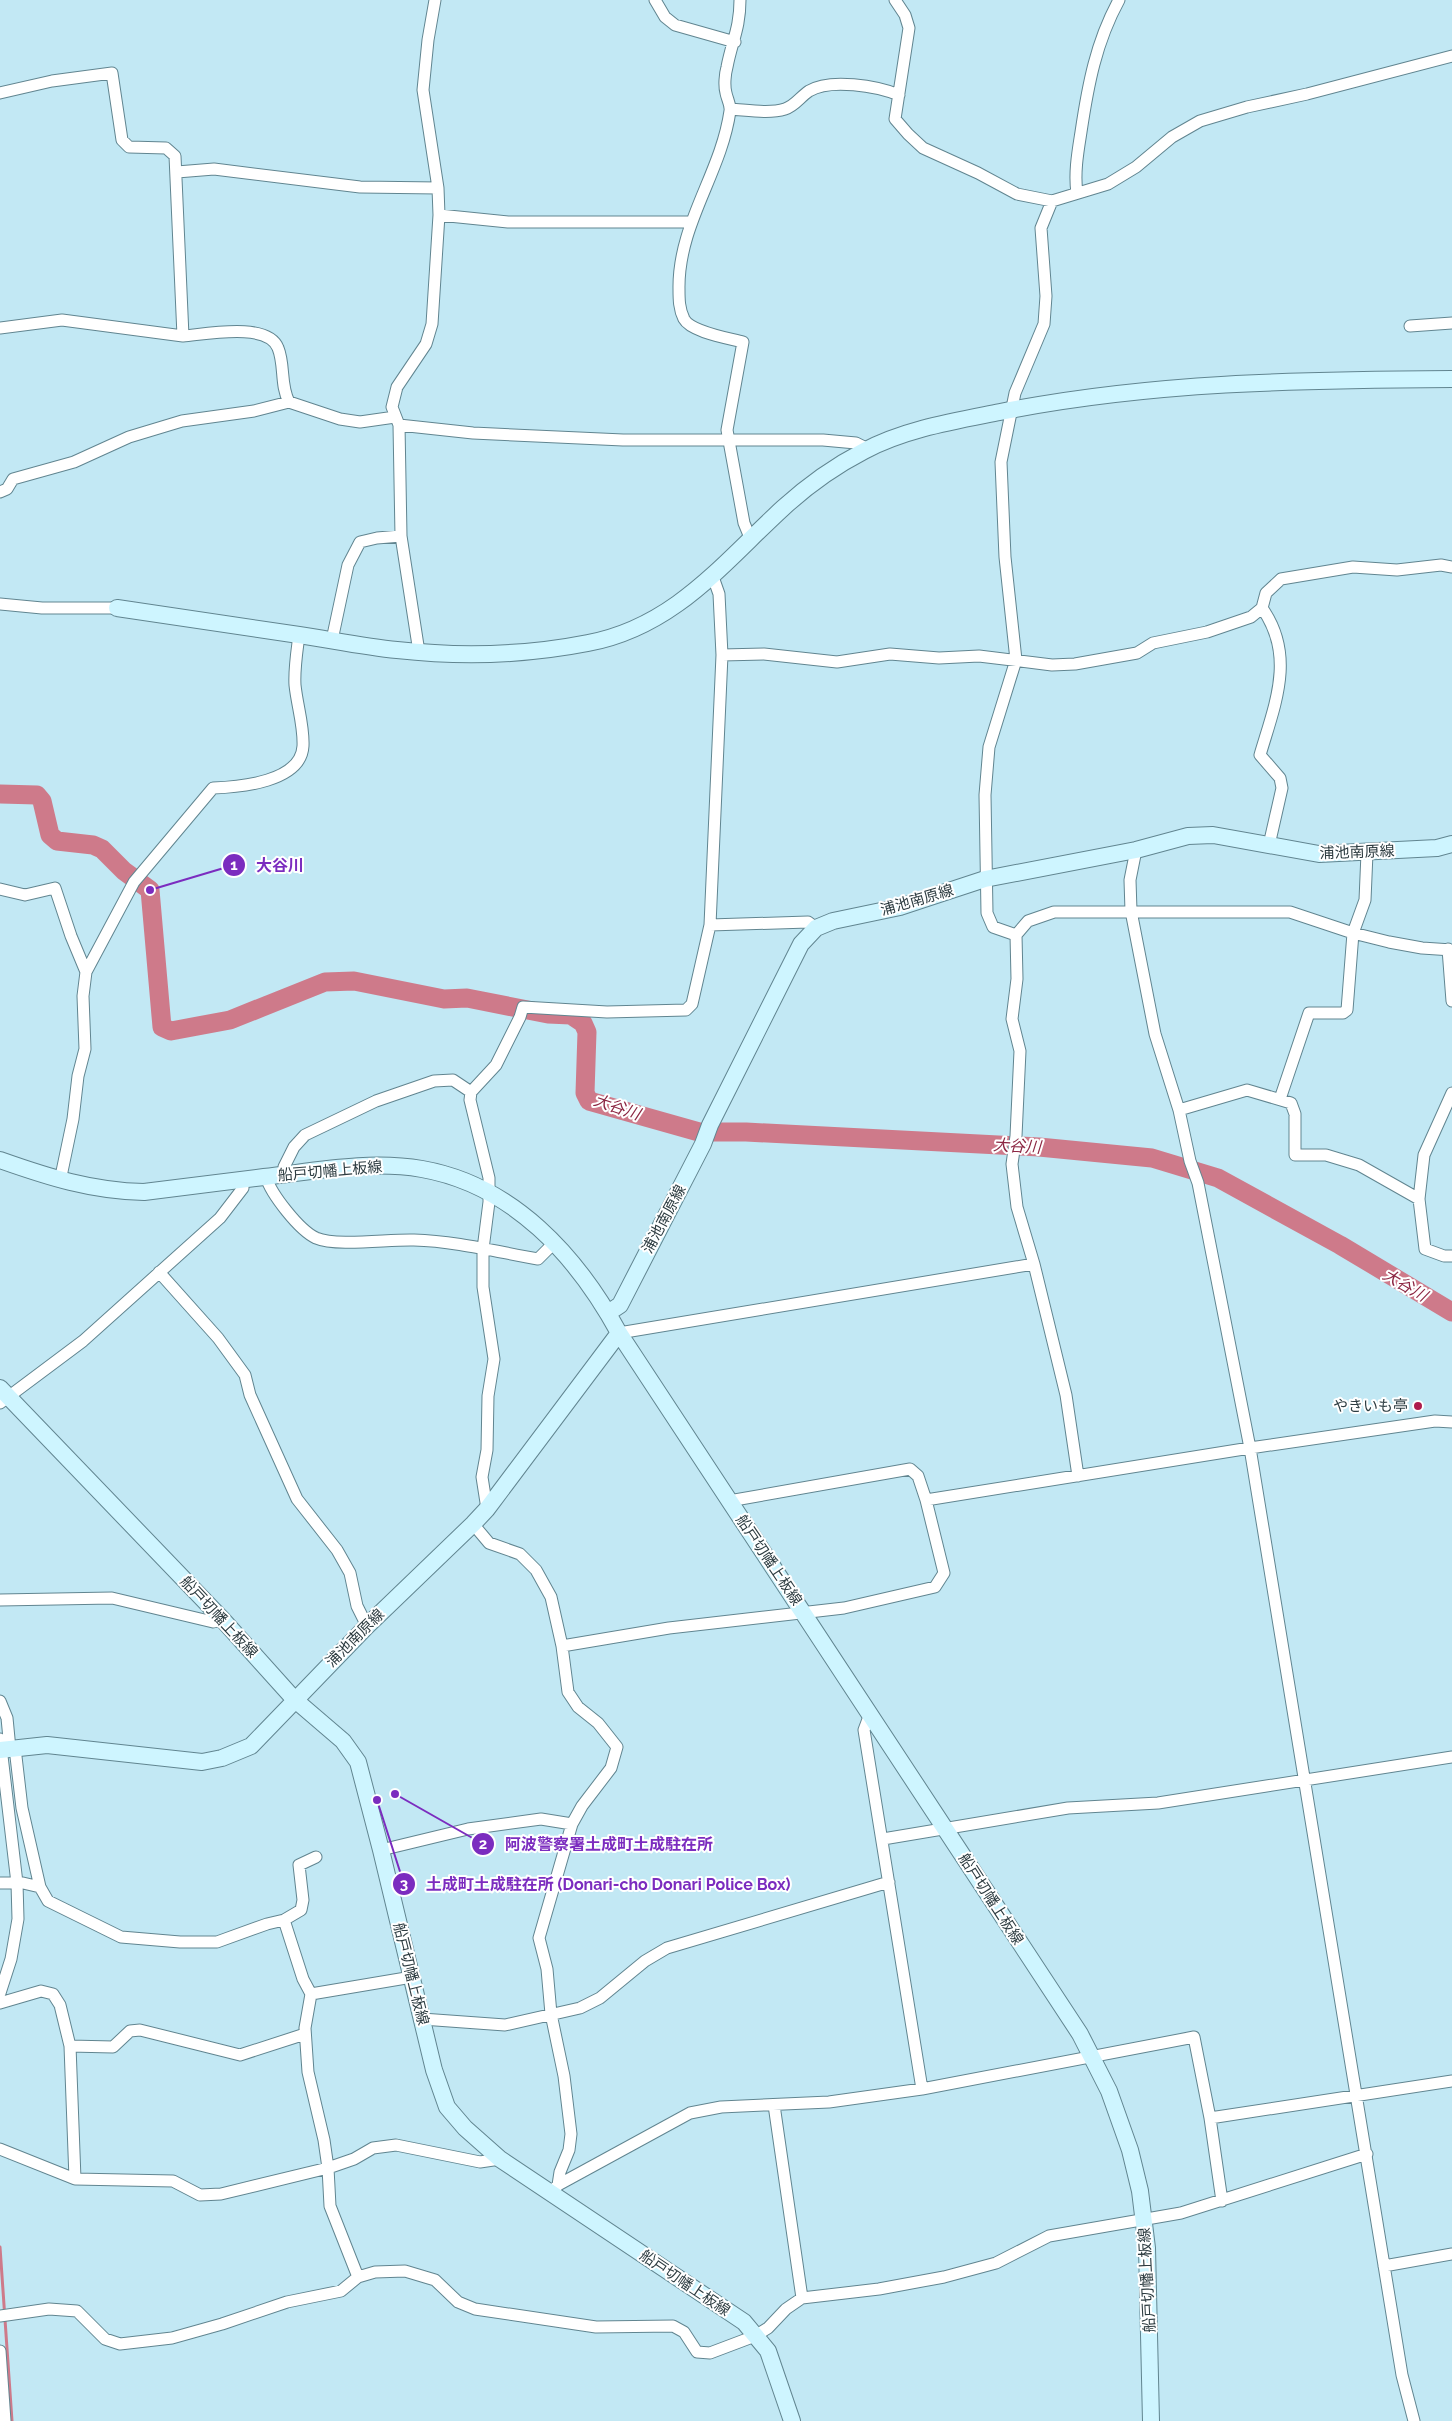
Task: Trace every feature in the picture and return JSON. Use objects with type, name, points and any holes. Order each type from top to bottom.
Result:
[{"type":"main road","points":[[117,608],[419,652],[470,654],[546,649],[590,643],[625,633],[655,618],[713,577],[785,506],[812,484],[868,449],[903,435],[1011,410],[1074,398],[1174,387],[1258,381],[1452,379]]},
{"type":"main road","name":"浦池南原線","points":[[608,1313],[620,1305],[703,1144],[710,1125],[801,944],[816,928],[833,921],[900,907],[984,879],[1136,850],[1188,836],[1213,835],[1319,854],[1437,848],[1452,844]]},
{"type":"main road","name":"船戸切幡上板線","points":[[0,1160],[60,1181],[117,1192],[144,1192],[363,1165],[424,1169],[489,1192],[527,1215],[555,1242],[583,1275],[729,1501],[1080,2034],[1109,2091],[1130,2150],[1140,2191],[1144,2219],[1148,2271],[1151,2415]]},
{"type":"main road","name":"浦池南原線","points":[[5,1747],[46,1745],[202,1762],[222,1758],[251,1746],[268,1730],[294,1699],[487,1509],[619,1333]]},
{"type":"main road","name":"船戸切幡上板線","points":[[3,1396],[223,1620],[294,1699],[343,1741],[358,1762],[382,1850],[434,2070],[447,2107],[465,2128],[500,2159],[554,2189],[744,2322],[768,2351],[792,2421]]},
{"type":"street","points":[[419,652],[401,536],[397,421],[392,406],[397,387],[426,344],[432,324],[439,215],[438,188],[423,90],[428,40],[435,0]]},
{"type":"street","points":[[655,0],[665,17],[675,25],[735,42]]},
{"type":"street","points":[[740,0],[740,22],[727,67],[725,92],[731,109],[708,186],[690,222],[679,275],[680,305],[685,320],[697,329],[743,342],[727,430],[744,523],[751,540]]},
{"type":"street","points":[[895,0],[905,15],[909,28],[895,119],[923,148],[978,173],[1017,194],[1052,201],[1108,184],[1136,167],[1172,137],[1200,121],[1247,107],[1307,94],[1452,56]]},
{"type":"street","points":[[1077,193],[1075,183],[1089,76],[1096,50],[1119,0]]},
{"type":"street","points":[[0,93],[52,81],[112,73],[122,140],[129,147],[166,148],[176,156],[184,336]]},
{"type":"street","points":[[731,109],[785,109],[796,104],[808,92],[819,86],[844,85],[884,88],[899,94]]},
{"type":"street","points":[[177,172],[214,169],[360,187],[438,188]]},
{"type":"street","points":[[1016,935],[993,928],[987,913],[984,879],[985,795],[989,747],[1016,660],[1005,557],[1001,462],[1015,393],[1044,324],[1046,296],[1041,228],[1052,201]]},
{"type":"street","points":[[439,215],[508,222],[690,222]]},
{"type":"street","points":[[0,328],[62,320],[184,336],[254,332],[270,336],[279,348],[285,394],[289,402]]},
{"type":"street","points":[[1410,326],[1452,323]]},
{"type":"street","points":[[0,492],[7,489],[13,479],[74,462],[130,437],[182,422],[254,411],[289,402],[346,420],[360,422],[397,421],[473,433],[623,440],[823,440],[856,443],[868,449]]},
{"type":"street","points":[[332,640],[348,565],[360,542],[401,536]]},
{"type":"street","points":[[722,655],[764,654],[837,662],[890,654],[939,658],[979,656],[1052,665],[1117,658],[1137,653],[1153,643],[1207,632],[1251,617],[1262,608],[1266,593],[1281,579],[1353,566],[1398,570],[1441,565],[1452,567]]},
{"type":"street","points":[[487,1509],[482,1477],[488,1450],[488,1396],[494,1359],[483,1287],[483,1249],[489,1178],[470,1100],[471,1092],[496,1065],[520,1017],[523,1007],[607,1012],[686,1010],[692,1004],[710,925],[722,655],[719,594],[713,577]]},
{"type":"street","points":[[0,604],[42,608],[117,608]]},
{"type":"street","points":[[1262,608],[1280,648],[1282,669],[1260,754],[1280,778],[1282,788],[1269,845]]},
{"type":"street","points":[[60,1181],[73,1119],[78,1076],[85,1049],[83,996],[86,972],[136,880],[213,788],[257,784],[292,768],[297,761],[303,746],[295,684],[299,635]]},
{"type":"street","points":[[1136,850],[1130,880],[1131,911],[1155,1034],[1179,1110],[1190,1162],[1198,1183],[1250,1448],[1358,2095],[1402,2376],[1414,2421]]},
{"type":"street","points":[[1280,1100],[1309,1013],[1343,1013],[1347,1010],[1353,933],[1365,900],[1367,852]]},
{"type":"street","points":[[0,889],[25,895],[55,888],[61,910],[86,972]]},
{"type":"street","points":[[1078,1476],[1066,1395],[1034,1264],[1017,1207],[1013,1151],[1016,1136],[1020,1050],[1012,1019],[1018,979],[1016,935],[1028,921],[1054,912],[1290,912],[1353,933],[1422,948],[1450,950],[1452,1001]]},
{"type":"street","points":[[710,925],[808,922],[816,928]]},
{"type":"street","points":[[285,1174],[284,1166],[294,1147],[305,1135],[376,1101],[434,1080],[453,1080],[471,1092]]},
{"type":"street","points":[[1179,1110],[1247,1090],[1291,1103],[1295,1114],[1295,1154],[1326,1155],[1359,1165],[1419,1199]]},
{"type":"street","points":[[1452,1093],[1424,1155],[1419,1199],[1425,1249],[1444,1256],[1452,1256]]},
{"type":"street","points":[[266,1177],[268,1185],[305,1231],[323,1240],[416,1240],[538,1259],[555,1242]]},
{"type":"street","points":[[3,1396],[83,1341],[220,1218],[243,1188],[242,1180]]},
{"type":"street","points":[[619,1333],[1034,1264]]},
{"type":"street","points":[[159,1272],[218,1338],[245,1375],[250,1395],[297,1499],[337,1550],[350,1574],[358,1606],[367,1626]]},
{"type":"street","points":[[926,1500],[1250,1448],[1435,1421],[1452,1422]]},
{"type":"street","points":[[562,1646],[669,1628],[805,1614],[844,1608],[935,1587],[944,1572],[926,1500],[918,1476],[910,1469],[729,1501]]},
{"type":"street","points":[[472,1524],[489,1543],[520,1554],[536,1570],[551,1597],[562,1646],[568,1692],[578,1707],[598,1723],[617,1746],[611,1768],[582,1806],[572,1824],[539,1938],[547,1969],[551,2014],[564,2076],[571,2134],[569,2150],[554,2189]]},
{"type":"street","points":[[0,1600],[112,1598],[213,1622],[223,1620]]},
{"type":"street","points":[[0,1701],[6,1718],[5,1747],[20,1883],[16,1934],[1,1999],[41,1991],[53,1994],[60,2005],[70,2046],[75,2179]]},
{"type":"street","points":[[870,1714],[864,1730],[922,2089]]},
{"type":"street","points":[[5,1747],[22,1808],[40,1887],[48,1901],[120,1937],[180,1942],[217,1942],[266,1924],[284,1920],[301,1910],[303,1900],[299,1865],[316,1857]]},
{"type":"street","points":[[883,1839],[946,1830],[1068,1808],[1158,1803],[1452,1757]]},
{"type":"street","points":[[382,1850],[468,1829],[541,1819],[572,1824]]},
{"type":"street","points":[[422,2019],[505,2025],[580,2008],[600,1998],[645,1961],[667,1948],[889,1882]]},
{"type":"street","points":[[0,1883],[20,1883],[40,1887]]},
{"type":"street","points":[[284,1920],[303,1979],[311,1994],[305,2034],[308,2072],[328,2168],[330,2206],[358,2277]]},
{"type":"street","points":[[311,1994],[412,1977]]},
{"type":"street","points":[[70,2046],[113,2047],[130,2031],[140,2030],[240,2055],[305,2034]]},
{"type":"street","points":[[554,2189],[690,2113],[721,2107],[829,2102],[922,2089],[1194,2037],[1210,2118],[1222,2201]]},
{"type":"street","points":[[1210,2118],[1452,2081]]},
{"type":"street","points":[[774,2105],[802,2298]]},
{"type":"street","points":[[0,2149],[75,2179],[174,2181],[200,2195],[221,2194],[328,2168],[373,2148],[396,2145],[480,2162],[500,2159]]},
{"type":"street","points":[[3,2316],[49,2310],[77,2311],[105,2339],[120,2344],[172,2338],[222,2324],[287,2302],[341,2291],[358,2277],[375,2272],[406,2271],[435,2280],[458,2302],[475,2309],[596,2326],[673,2326],[684,2332],[697,2352],[710,2353],[756,2336],[768,2328],[786,2309],[802,2298],[871,2291],[944,2277],[996,2263],[1049,2236],[1180,2213],[1367,2154]]},
{"type":"street","points":[[1384,2266],[1452,2254]]},
{"type":"street","points":[[0,2351],[5,2421]]},
{"type":"waterway","name":"大谷川","points":[[0,794],[37,795],[42,801],[50,835],[57,841],[93,845],[102,849],[124,871],[150,890],[162,1027],[171,1031],[230,1020],[325,982],[354,981],[444,999],[467,998],[548,1014],[571,1015],[583,1023],[587,1032],[585,1093],[589,1101],[699,1132],[746,1132],[1039,1147],[1152,1158],[1218,1178],[1340,1245],[1452,1312]]},
{"type":"waterway","points":[[0,2247],[12,2421]]},
{"type":"place","name":"大谷川","points":[[150,890]]},
{"type":"place","name":"やきいも亭","points":[[1418,1406]]},
{"type":"place","name":"阿波警察署土成町土成駐在所","points":[[395,1794]]},
{"type":"place","name":"土成町土成駐在所 (Donari-cho Donari Police Box)","points":[[377,1800]]}]
